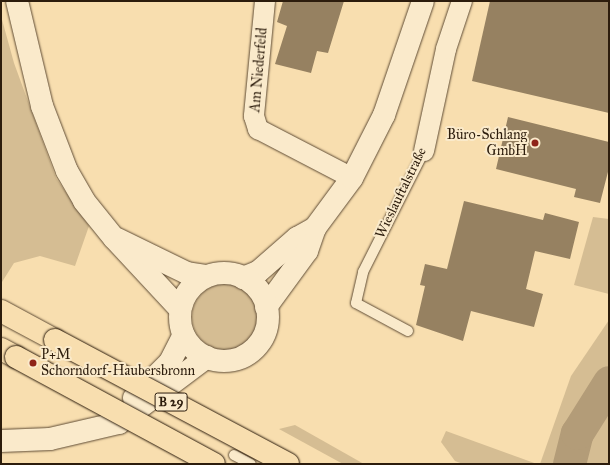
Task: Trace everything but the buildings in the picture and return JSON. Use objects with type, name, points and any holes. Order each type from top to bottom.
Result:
[{"type":"highway","name":"B 29","points":[[1,311],[288,464]]},
{"type":"highway","name":"B 29","points":[[6,353],[214,464]]},
{"type":"main road","points":[[17,1],[53,139],[84,201],[114,238],[180,309]]},
{"type":"main road","points":[[266,307],[307,250],[315,228],[352,178],[384,115],[423,1]]},
{"type":"main road","points":[[243,278],[258,272],[297,238],[315,228]]},
{"type":"main road","points":[[114,238],[143,249],[187,273],[207,276],[219,273],[243,278],[261,294],[266,307],[264,335],[248,353],[235,360],[207,358],[192,347],[184,336],[180,309],[186,294],[207,276]]},
{"type":"main road","points":[[92,427],[145,390],[170,362],[184,336]]},
{"type":"main road","points":[[1,441],[50,439],[92,427],[118,422],[207,358]]},
{"type":"street","name":"Am Niederfeld","points":[[265,1],[254,116],[258,129],[352,178]]},
{"type":"street","name":"Wieslauftalstraße","points":[[424,151],[446,49],[462,1]]},
{"type":"lane","name":"Wieslauftalstraße","points":[[408,331],[356,303],[363,272],[424,151]]},
{"type":"lane","points":[[234,455],[251,464]]},
{"type":"shaded area","points":[[1,16],[14,63],[56,178],[89,226],[75,266],[40,256],[14,263],[2,282]]},
{"type":"shaded area","points":[[593,217],[609,219],[609,294],[574,285]]},
{"type":"shaded area","points":[[219,284],[231,284],[238,286],[249,293],[256,304],[258,317],[256,330],[249,341],[238,348],[231,350],[219,350],[212,348],[201,341],[194,330],[192,323],[192,311],[194,304],[201,293],[212,286]]},
{"type":"shaded area","points":[[609,320],[609,464],[540,464],[571,376]]},
{"type":"shaded area","points":[[295,425],[364,464],[343,464],[279,429]]},
{"type":"shaded area","points":[[446,431],[537,464],[463,464],[455,461],[441,442]]},
{"type":"waterway","points":[[569,464],[577,433],[609,382]]},
{"type":"place","name":"Büro-Schlang GmbH","points":[[535,143]]},
{"type":"place","name":"P+M Schorndorf-Haubersbronn","points":[[33,363]]}]
